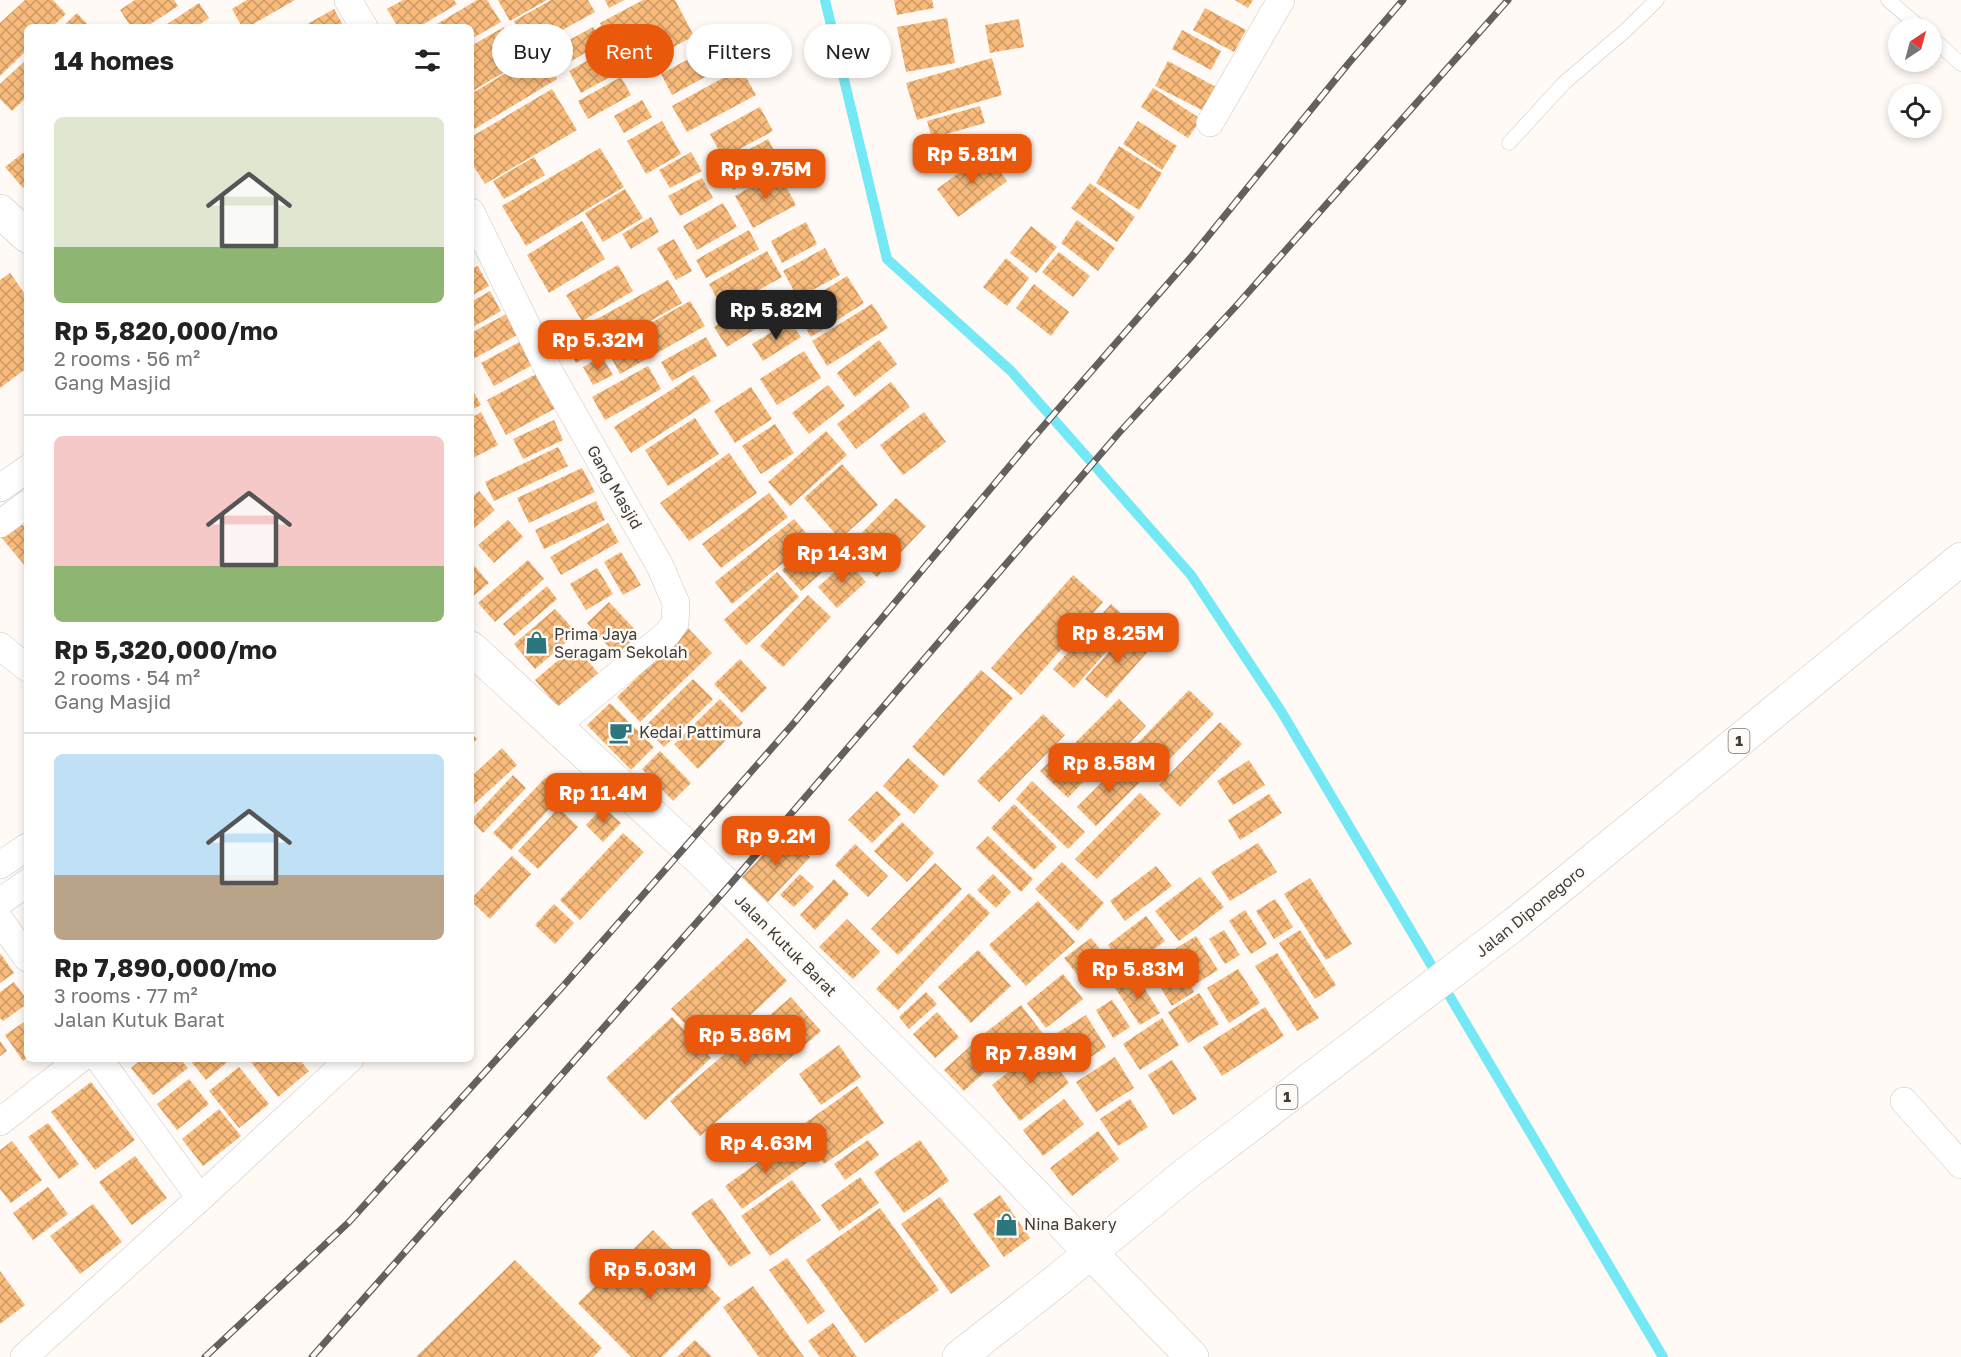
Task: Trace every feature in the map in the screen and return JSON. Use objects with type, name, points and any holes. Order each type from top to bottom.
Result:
[{"type":"main road","points":[[0,211],[24,233]]},
{"type":"main road","name":"Jalan Diponegoro","points":[[1091,1253],[1182,1177],[1516,923],[1961,559]]},
{"type":"main road","name":"Jalan Kutuk Barat","points":[[474,651],[702,861],[975,1133],[1192,1357]]},
{"type":"main road","name":"1","points":[[959,1357],[1091,1253]]},
{"type":"street","points":[[348,0],[362,24]]},
{"type":"street","points":[[1210,123],[1281,0]]},
{"type":"street","name":"Gang Masjid","points":[[474,218],[550,373],[660,566],[676,603],[675,623],[667,634],[556,726]]},
{"type":"street","points":[[0,488],[24,471]]},
{"type":"street","points":[[0,524],[24,506]]},
{"type":"street","points":[[2,651],[24,666]]},
{"type":"street","points":[[0,865],[24,849]]},
{"type":"street","points":[[0,902],[24,885]]},
{"type":"street","points":[[0,920],[24,954]]},
{"type":"street","points":[[0,1122],[76,1062]]},
{"type":"street","points":[[101,1062],[200,1197]]},
{"type":"street","points":[[24,1357],[347,1062]]},
{"type":"street","points":[[1904,1101],[1961,1165]]},
{"type":"lane","points":[[1509,143],[1564,83],[1657,0]]},
{"type":"lane","points":[[1888,0],[1909,18]]},
{"type":"lane","points":[[1942,47],[1961,64]]},
{"type":"building","points":[[25,0],[53,0],[66,14],[55,24],[24,24],[24,53],[0,76],[0,23]]},
{"type":"building","points":[[135,0],[174,0],[178,6],[151,24],[129,24],[120,10]]},
{"type":"building","points":[[247,0],[295,0],[253,24],[240,24],[232,9]]},
{"type":"building","points":[[403,0],[454,0],[457,4],[424,24],[396,24],[387,9]]},
{"type":"building","points":[[477,0],[487,0],[501,22],[492,24],[492,27],[474,37],[474,24],[437,24]]},
{"type":"building","points":[[498,0],[547,0],[510,21]]},
{"type":"building","points":[[551,0],[588,0],[595,12],[573,24],[516,24],[514,21]]},
{"type":"building","points":[[605,0],[624,0],[609,8]]},
{"type":"building","points":[[643,0],[675,0],[688,24],[686,40],[674,47],[674,24],[600,23]]},
{"type":"building","points":[[894,0],[932,0],[934,8],[897,15]]},
{"type":"building","points":[[1235,0],[1253,0],[1248,8]]},
{"type":"building","points":[[199,3],[209,18],[200,24],[168,24]]},
{"type":"building","points":[[1205,8],[1246,30],[1234,52],[1193,30]]},
{"type":"building","points":[[334,9],[342,24],[307,24]]},
{"type":"building","points":[[77,13],[87,24],[65,24]]},
{"type":"building","points":[[947,18],[955,63],[906,72],[897,27]]},
{"type":"building","points":[[1019,19],[1024,47],[990,53],[985,25]]},
{"type":"building","points":[[1182,30],[1221,51],[1211,70],[1172,49]]},
{"type":"building","points":[[585,31],[585,53],[573,60],[573,38]]},
{"type":"building","points":[[492,34],[492,78],[494,78],[474,90],[474,44]]},
{"type":"building","points":[[992,58],[1002,95],[917,120],[906,83]]},
{"type":"building","points":[[686,60],[686,78],[703,78],[672,95],[663,78],[674,78],[674,67]]},
{"type":"building","points":[[1168,61],[1216,87],[1204,111],[1155,86]]},
{"type":"building","points":[[24,62],[24,100],[12,111],[0,99],[0,84]]},
{"type":"building","points":[[585,62],[585,78],[608,78],[581,93],[573,78],[573,69]]},
{"type":"building","points":[[498,78],[556,78],[557,79],[474,129],[474,92]]},
{"type":"building","points":[[619,78],[622,78],[631,95],[588,119],[578,101]]},
{"type":"building","points":[[723,78],[747,78],[756,95],[687,132],[672,106]]},
{"type":"building","points":[[1153,88],[1201,119],[1188,138],[1141,107]]},
{"type":"building","points":[[552,89],[577,130],[485,184],[474,167],[474,135]]},
{"type":"building","points":[[642,100],[652,117],[624,133],[614,116]]},
{"type":"building","points":[[980,106],[985,123],[932,138],[927,121]]},
{"type":"building","points":[[760,107],[773,131],[723,158],[710,134]]},
{"type":"building","points":[[662,121],[681,154],[646,174],[627,141]]},
{"type":"building","points":[[1138,121],[1177,146],[1162,170],[1123,144]]},
{"type":"building","points":[[976,134],[981,151],[942,162],[937,145]]},
{"type":"building","points":[[768,139],[781,164],[733,190],[720,165]]},
{"type":"building","points":[[1119,146],[1162,173],[1139,210],[1096,183]]},
{"type":"building","points":[[600,148],[624,187],[526,246],[502,206]]},
{"type":"building","points":[[24,152],[24,187],[23,188],[5,167]]},
{"type":"building","points":[[691,152],[702,171],[670,188],[659,170]]},
{"type":"building","points":[[986,153],[1007,181],[958,217],[937,189]]},
{"type":"building","points":[[534,157],[545,175],[504,199],[493,181]]},
{"type":"building","points":[[778,172],[796,205],[753,228],[735,196]]},
{"type":"building","points":[[702,178],[713,198],[680,216],[668,196]]},
{"type":"building","points":[[1090,183],[1135,217],[1117,242],[1071,208]]},
{"type":"building","points":[[625,189],[643,218],[603,242],[585,213]]},
{"type":"building","points":[[723,203],[737,227],[697,250],[683,226]]},
{"type":"building","points":[[651,217],[659,232],[631,249],[622,234]]},
{"type":"building","points":[[1077,220],[1115,248],[1098,271],[1061,243]]},
{"type":"building","points":[[582,221],[605,259],[549,293],[527,255]]},
{"type":"building","points":[[806,222],[817,244],[782,263],[771,241]]},
{"type":"building","points":[[1031,226],[1057,247],[1036,273],[1010,253]]},
{"type":"building","points":[[749,230],[759,249],[706,278],[696,260]]},
{"type":"building","points":[[674,239],[692,271],[676,280],[657,248]]},
{"type":"building","points":[[825,248],[840,275],[798,298],[783,271]]},
{"type":"building","points":[[767,251],[782,277],[723,310],[709,284]]},
{"type":"building","points":[[1059,252],[1090,276],[1073,297],[1042,272]]},
{"type":"building","points":[[1006,258],[1029,278],[1007,306],[983,287]]},
{"type":"building","points":[[618,265],[633,291],[582,321],[566,295]]},
{"type":"building","points":[[478,266],[489,286],[474,294],[474,268]]},
{"type":"building","points":[[10,273],[24,293],[24,370],[0,388],[0,280]]},
{"type":"building","points":[[847,276],[864,303],[811,337],[794,309]]},
{"type":"building","points":[[668,280],[682,303],[576,363],[562,338]]},
{"type":"building","points":[[1034,284],[1069,312],[1051,336],[1016,308]]},
{"type":"building","points":[[490,291],[501,311],[474,326],[474,300]]},
{"type":"building","points":[[768,293],[781,313],[727,347],[714,327]]},
{"type":"building","points":[[690,301],[705,326],[620,374],[606,348]]},
{"type":"building","points":[[872,304],[888,328],[827,366],[812,341]]},
{"type":"building","points":[[510,312],[521,333],[474,358],[474,331]]},
{"type":"building","points":[[790,321],[801,337],[763,361],[752,344]]},
{"type":"building","points":[[706,337],[717,356],[672,381],[661,362]]},
{"type":"building","points":[[525,339],[538,362],[494,386],[481,363]]},
{"type":"building","points":[[879,340],[897,364],[855,397],[837,373]]},
{"type":"building","points":[[804,351],[821,378],[777,405],[760,379]]},
{"type":"building","points":[[602,356],[613,375],[593,385],[583,367]]},
{"type":"building","points":[[648,366],[661,389],[605,420],[592,397]]},
{"type":"building","points":[[538,373],[556,408],[506,435],[487,400]]},
{"type":"building","points":[[694,375],[711,401],[631,453],[614,427]]},
{"type":"building","points":[[891,382],[910,407],[856,449],[837,424]]},
{"type":"building","points":[[828,385],[845,406],[809,434],[792,413]]},
{"type":"building","points":[[751,387],[772,419],[735,443],[714,411]]},
{"type":"building","points":[[474,392],[481,405],[474,408]]},
{"type":"building","points":[[481,412],[498,445],[474,457],[474,416]]},
{"type":"building","points":[[924,412],[946,442],[903,475],[880,445]]},
{"type":"building","points":[[695,418],[719,454],[668,486],[645,450]]},
{"type":"building","points":[[554,420],[563,440],[523,459],[513,439]]},
{"type":"building","points":[[775,424],[794,453],[761,474],[742,446]]},
{"type":"building","points":[[826,431],[847,455],[790,506],[768,482]]},
{"type":"building","points":[[558,447],[568,466],[494,501],[485,482]]},
{"type":"building","points":[[729,453],[757,493],[689,541],[660,503]]},
{"type":"building","points":[[842,464],[878,505],[840,539],[804,498]]},
{"type":"building","points":[[582,468],[595,492],[529,523],[517,498]]},
{"type":"building","points":[[479,491],[495,510],[474,528],[474,495]]},
{"type":"building","points":[[769,493],[788,517],[721,568],[702,544]]},
{"type":"building","points":[[896,498],[926,526],[877,577],[847,548]]},
{"type":"building","points":[[596,501],[605,520],[544,549],[535,530]]},
{"type":"building","points":[[16,517],[24,526],[24,564],[0,536]]},
{"type":"building","points":[[794,519],[812,540],[732,604],[715,582]]},
{"type":"building","points":[[508,520],[523,537],[494,563],[478,545]]},
{"type":"building","points":[[608,523],[619,542],[561,575],[550,557]]},
{"type":"building","points":[[823,534],[842,555],[801,591],[782,570]]},
{"type":"building","points":[[621,552],[641,585],[623,595],[604,562]]},
{"type":"building","points":[[528,560],[544,579],[495,622],[478,603]]},
{"type":"building","points":[[847,561],[866,582],[837,608],[818,587]]},
{"type":"building","points":[[474,565],[489,583],[474,596]]},
{"type":"building","points":[[597,568],[613,594],[586,610],[570,584]]},
{"type":"building","points":[[777,572],[799,597],[746,645],[724,620]]},
{"type":"building","points":[[1073,575],[1103,602],[1021,695],[991,668]]},
{"type":"building","points":[[547,586],[557,599],[514,636],[503,624]]},
{"type":"building","points":[[808,595],[831,617],[783,667],[760,646]]},
{"type":"building","points":[[609,602],[639,634],[616,655],[587,623]]},
{"type":"building","points":[[1111,604],[1132,623],[1074,688],[1053,669]]},
{"type":"building","points":[[555,609],[577,633],[535,669],[514,644]]},
{"type":"building","points":[[688,628],[712,653],[640,722],[617,697]]},
{"type":"building","points":[[1129,629],[1151,648],[1107,698],[1085,679]]},
{"type":"building","points":[[575,646],[599,674],[559,708],[535,680]]},
{"type":"building","points":[[740,659],[767,688],[742,713],[714,684]]},
{"type":"building","points":[[981,670],[1013,698],[944,776],[912,747]]},
{"type":"building","points":[[693,679],[713,699],[664,747],[644,727]]},
{"type":"building","points":[[1189,690],[1214,714],[1155,774],[1131,750]]},
{"type":"building","points":[[720,699],[743,723],[698,769],[674,744]]},
{"type":"building","points":[[1119,699],[1146,726],[1094,780],[1066,752]]},
{"type":"building","points":[[610,703],[654,747],[631,770],[587,725]]},
{"type":"building","points":[[1043,714],[1065,735],[999,802],[977,781]]},
{"type":"building","points":[[1220,722],[1242,744],[1180,807],[1159,785]]},
{"type":"building","points":[[502,748],[517,765],[474,804],[474,774]]},
{"type":"building","points":[[660,751],[691,783],[673,801],[642,769]]},
{"type":"building","points":[[1056,756],[1083,782],[1068,798],[1040,771]]},
{"type":"building","points":[[908,758],[939,786],[914,814],[883,786]]},
{"type":"building","points":[[1249,760],[1265,785],[1233,805],[1217,781]]},
{"type":"building","points":[[1123,761],[1142,780],[1096,826],[1077,807]]},
{"type":"building","points":[[513,775],[526,788],[483,833],[474,823],[474,817]]},
{"type":"building","points":[[545,778],[563,794],[511,850],[493,833]]},
{"type":"building","points":[[1032,781],[1085,832],[1068,849],[1016,799]]},
{"type":"building","points":[[877,791],[901,814],[872,843],[848,820]]},
{"type":"building","points":[[1140,793],[1161,814],[1097,879],[1075,859]]},
{"type":"building","points":[[1269,794],[1282,813],[1240,840],[1228,820]]},
{"type":"building","points":[[1014,804],[1057,847],[1034,870],[991,828]]},
{"type":"building","points":[[603,807],[621,823],[603,842],[586,825]]},
{"type":"building","points":[[559,808],[578,827],[538,869],[518,851]]},
{"type":"building","points":[[902,822],[934,853],[907,882],[874,851]]},
{"type":"building","points":[[623,833],[644,852],[580,920],[560,900]]},
{"type":"building","points":[[784,833],[810,857],[768,902],[742,877]]},
{"type":"building","points":[[988,836],[1033,879],[1021,892],[976,848]]},
{"type":"building","points":[[1258,843],[1277,872],[1230,901],[1211,872]]},
{"type":"building","points":[[855,844],[888,876],[868,897],[835,865]]},
{"type":"building","points":[[512,856],[531,874],[490,919],[474,904],[474,896]]},
{"type":"building","points":[[1062,862],[1104,903],[1078,931],[1035,889]]},
{"type":"building","points":[[935,863],[962,889],[898,955],[871,929]]},
{"type":"building","points":[[1156,866],[1172,886],[1125,921],[1110,901]]},
{"type":"building","points":[[800,874],[814,887],[794,907],[780,895]]},
{"type":"building","points":[[993,874],[1011,892],[996,908],[977,890]]},
{"type":"building","points":[[1200,877],[1224,907],[1179,941],[1155,911]]},
{"type":"building","points":[[1310,878],[1352,944],[1326,960],[1284,894]]},
{"type":"building","points":[[834,879],[849,894],[815,930],[800,915]]},
{"type":"building","points":[[969,893],[990,913],[898,1010],[876,989]]},
{"type":"building","points":[[1275,899],[1293,927],[1274,939],[1256,911]]},
{"type":"building","points":[[1038,901],[1075,942],[1026,986],[989,945]]},
{"type":"building","points":[[554,904],[574,923],[555,944],[535,925]]},
{"type":"building","points":[[1245,910],[1267,944],[1251,954],[1229,921]]},
{"type":"building","points":[[1146,916],[1165,941],[1127,970],[1108,945]]},
{"type":"building","points":[[847,919],[880,952],[853,979],[819,947]]},
{"type":"building","points":[[1224,930],[1240,955],[1225,964],[1209,939]]},
{"type":"building","points":[[1300,930],[1336,985],[1315,999],[1279,943]]},
{"type":"building","points":[[1196,936],[1218,970],[1197,983],[1175,949]]},
{"type":"building","points":[[747,938],[787,981],[711,1052],[671,1009]]},
{"type":"building","points":[[1091,938],[1106,956],[1079,977],[1064,958]]},
{"type":"building","points":[[978,950],[1011,986],[971,1023],[938,987]]},
{"type":"building","points":[[1169,952],[1194,992],[1172,1006],[1147,966]]},
{"type":"building","points":[[0,953],[14,973],[0,983]]},
{"type":"building","points":[[1277,953],[1319,1018],[1297,1031],[1255,966]]},
{"type":"building","points":[[1238,969],[1260,1003],[1229,1023],[1207,988]]},
{"type":"building","points":[[1063,974],[1083,999],[1046,1028],[1027,1003]]},
{"type":"building","points":[[1136,975],[1160,1013],[1140,1025],[1115,988]]},
{"type":"building","points":[[14,982],[24,996],[24,1006],[3,1021],[0,1018],[0,992]]},
{"type":"building","points":[[926,992],[937,1004],[909,1029],[899,1017]]},
{"type":"building","points":[[1199,993],[1219,1024],[1188,1043],[1168,1012]]},
{"type":"building","points":[[791,997],[821,1031],[700,1136],[670,1101]]},
{"type":"building","points":[[1112,1000],[1130,1027],[1113,1038],[1096,1010]]},
{"type":"building","points":[[1021,1005],[1044,1035],[1008,1064],[985,1033]]},
{"type":"building","points":[[1265,1007],[1284,1036],[1222,1076],[1203,1047]]},
{"type":"building","points":[[937,1012],[959,1037],[935,1058],[913,1034]]},
{"type":"building","points":[[1086,1015],[1106,1047],[1078,1065],[1057,1033]]},
{"type":"building","points":[[672,1017],[711,1058],[645,1120],[606,1078]]},
{"type":"building","points":[[1162,1018],[1179,1045],[1140,1070],[1123,1044]]},
{"type":"building","points":[[24,1022],[23,1061],[5,1035]]},
{"type":"building","points":[[977,1040],[997,1061],[964,1091],[944,1070]]},
{"type":"building","points":[[0,1041],[7,1051],[0,1056]]},
{"type":"building","points":[[839,1045],[861,1077],[821,1105],[799,1074]]},
{"type":"building","points":[[1041,1046],[1069,1083],[1020,1121],[992,1085]]},
{"type":"building","points":[[1115,1057],[1134,1088],[1096,1112],[1076,1082]]},
{"type":"building","points":[[1172,1060],[1197,1099],[1173,1115],[1148,1075]]},
{"type":"building","points":[[138,1062],[183,1062],[188,1068],[153,1095],[131,1068]]},
{"type":"building","points":[[191,1062],[227,1062],[206,1080]]},
{"type":"building","points":[[251,1062],[302,1062],[309,1071],[278,1097]]},
{"type":"building","points":[[239,1067],[269,1104],[239,1128],[209,1091]]},
{"type":"building","points":[[189,1079],[209,1104],[177,1130],[157,1104]]},
{"type":"building","points":[[91,1082],[135,1140],[95,1170],[51,1112]]},
{"type":"building","points":[[857,1086],[884,1123],[824,1164],[798,1128]]},
{"type":"building","points":[[1064,1099],[1084,1124],[1043,1156],[1023,1130]]},
{"type":"building","points":[[1130,1099],[1148,1127],[1118,1146],[1100,1119]]},
{"type":"building","points":[[219,1109],[241,1136],[203,1166],[182,1139]]},
{"type":"building","points":[[48,1123],[79,1164],[59,1179],[28,1137]]},
{"type":"building","points":[[1098,1131],[1119,1159],[1072,1196],[1050,1168]]},
{"type":"building","points":[[791,1139],[808,1162],[742,1209],[725,1186]]},
{"type":"building","points":[[868,1140],[879,1155],[845,1180],[834,1164]]},
{"type":"building","points":[[920,1140],[949,1181],[904,1213],[874,1172]]},
{"type":"building","points":[[12,1141],[42,1180],[11,1203],[0,1189],[0,1150]]},
{"type":"building","points":[[135,1156],[167,1198],[132,1225],[99,1182]]},
{"type":"building","points":[[860,1177],[879,1203],[839,1231],[821,1205]]},
{"type":"building","points":[[792,1180],[821,1220],[770,1256],[741,1216]]},
{"type":"building","points":[[48,1187],[68,1214],[33,1240],[13,1213]]},
{"type":"building","points":[[1000,1195],[1030,1238],[1004,1257],[973,1214]]},
{"type":"building","points":[[940,1197],[990,1266],[951,1294],[901,1224]]},
{"type":"building","points":[[712,1198],[751,1253],[730,1267],[691,1213]]},
{"type":"building","points":[[93,1204],[122,1242],[80,1274],[50,1236]]},
{"type":"building","points":[[880,1208],[939,1290],[865,1343],[806,1260]]},
{"type":"building","points":[[653,1230],[721,1299],[662,1357],[631,1357],[578,1303]]},
{"type":"building","points":[[787,1258],[825,1311],[808,1324],[769,1270]]},
{"type":"building","points":[[515,1260],[602,1348],[593,1357],[416,1357]]},
{"type":"building","points":[[0,1271],[25,1305],[0,1324]]},
{"type":"building","points":[[753,1286],[804,1357],[759,1357],[723,1307]]},
{"type":"building","points":[[833,1323],[857,1357],[820,1357],[808,1341]]},
{"type":"building","points":[[695,1340],[712,1357],[677,1357]]},
{"type":"waterway","points":[[825,0],[887,259],[1011,371],[1191,575],[1281,711],[1663,1357]]},
{"type":"railway","points":[[205,1357],[349,1222],[564,985],[793,724],[1033,438],[1192,256],[1403,0]]},
{"type":"railway","points":[[312,1357],[728,887],[1118,434],[1237,305],[1508,0]]},
{"type":"place","name":"Prima Jaya Seragam Sekolah","points":[[536,643]]},
{"type":"place","name":"Kedai Pattimura","points":[[621,732]]},
{"type":"place","name":"Nina Bakery","points":[[1006,1224]]}]
